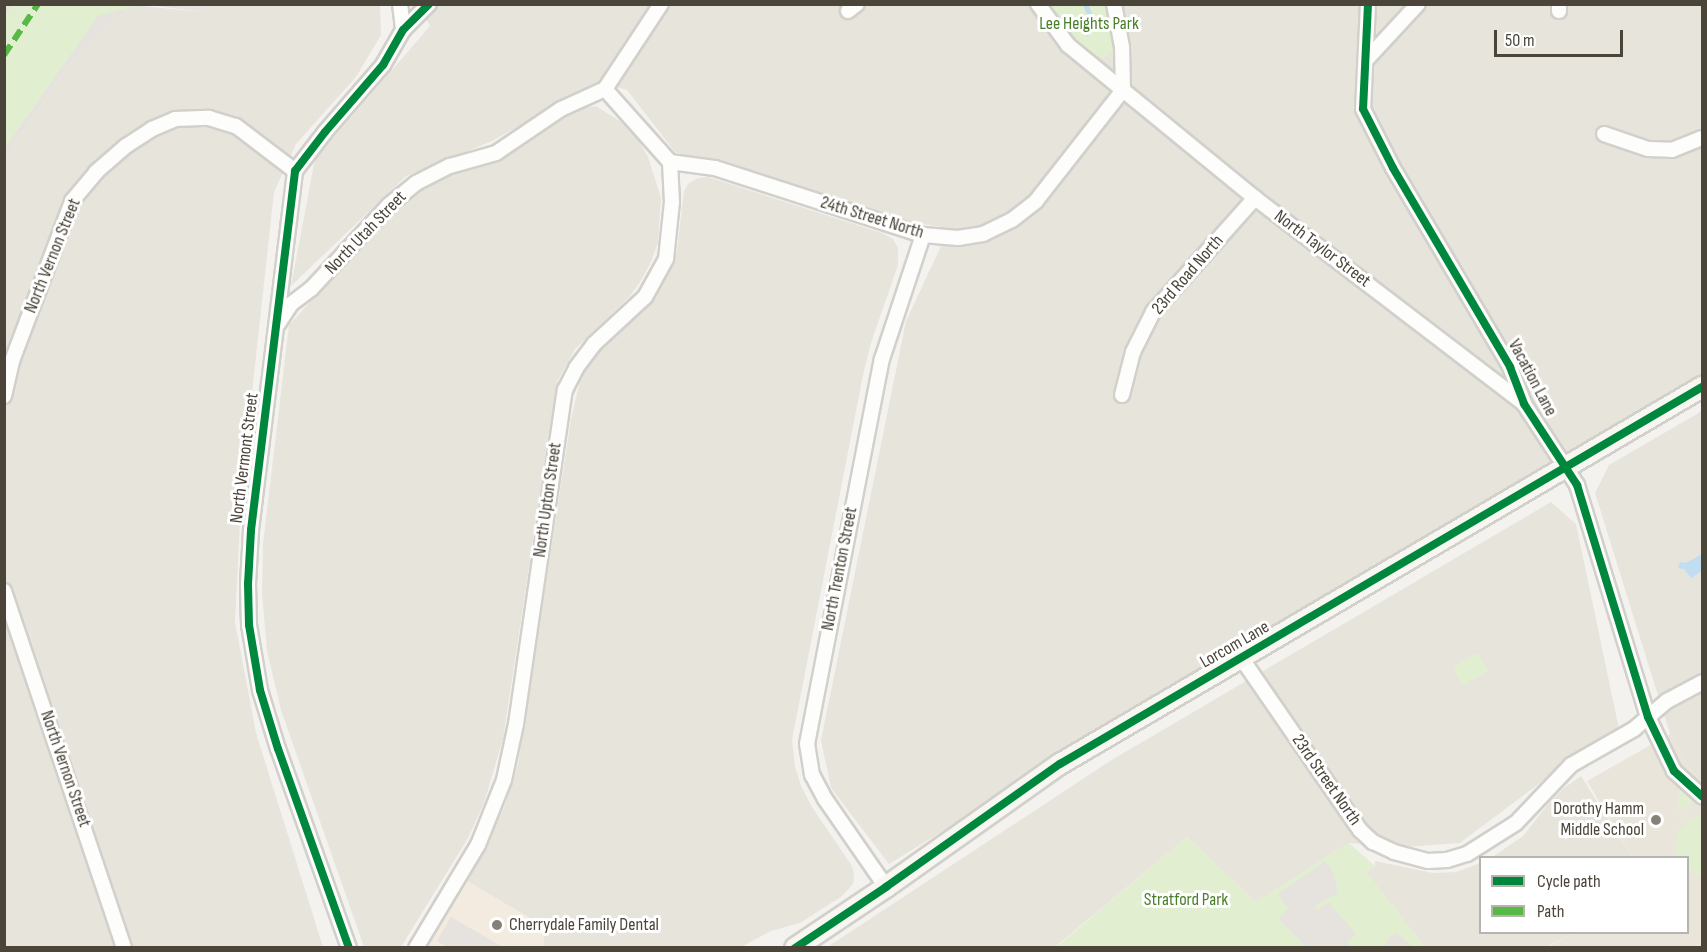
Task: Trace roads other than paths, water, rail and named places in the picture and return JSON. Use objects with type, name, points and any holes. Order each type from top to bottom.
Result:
[{"type":"street","points":[[400,4],[403,30]]},
{"type":"street","points":[[295,171],[382,65],[403,30],[429,4]]},
{"type":"street","points":[[662,4],[605,89],[670,162]]},
{"type":"street","name":"North Taylor Street","points":[[1038,4],[1068,45],[1255,198],[1524,404]]},
{"type":"street","points":[[1114,4],[1122,47],[1123,90]]},
{"type":"street","name":"Vacation Lane","points":[[1368,4],[1363,109],[1393,168],[1510,367],[1524,404],[1566,465],[1582,497],[1648,717],[1674,771],[1702,796]]},
{"type":"street","points":[[1367,59],[1417,5]]},
{"type":"street","name":"North Utah Street","points":[[275,328],[291,304],[311,289],[389,205],[416,183],[450,166],[496,153],[561,109],[605,89]]},
{"type":"street","name":"24th Street North","points":[[670,162],[715,168],[923,235],[958,238],[983,234],[1025,212],[1075,153],[1123,90]]},
{"type":"street","name":"North Vernon Street","points":[[4,396],[12,361],[72,201],[96,172],[126,146],[152,129],[175,119],[209,118],[236,126],[295,171]]},
{"type":"street","points":[[1604,134],[1648,149],[1672,150],[1702,138]]},
{"type":"street","name":"North Upton Street","points":[[416,948],[478,845],[504,780],[516,724],[565,390],[576,368],[594,344],[645,297],[666,259],[672,202],[670,162]]},
{"type":"street","name":"North Vermont Street","points":[[295,171],[251,530],[248,584],[249,625],[260,690],[278,749],[349,948]]},
{"type":"street","name":"23rd Road North","points":[[1122,395],[1133,352],[1153,312],[1255,198]]},
{"type":"street","name":"North Trenton Street","points":[[886,887],[825,799],[812,775],[807,744],[882,359],[923,235]]},
{"type":"street","name":"Lorcom Lane","points":[[795,948],[1060,764],[1702,387]]},
{"type":"street","name":"North Vernon Street","points":[[4,591],[124,948]]},
{"type":"street","name":"23rd Street North","points":[[1242,659],[1360,830],[1373,842],[1394,852],[1428,861],[1447,860],[1467,854],[1516,823],[1571,765],[1634,729],[1672,698],[1702,682]]},
{"type":"water","points":[[1702,554],[1702,571],[1691,578],[1684,569],[1678,568],[1680,562],[1686,563]]},
{"type":"waterway","points":[[1085,4],[1090,16],[1087,33]]},
{"type":"place","name":"Dorothy Hamm Middle School","points":[[1656,820]]},
{"type":"place","name":"Cherrydale Family Dental","points":[[497,925]]},
{"type":"park label","name":"Lee Heights Park","points":[[1089,24]]},
{"type":"park label","name":"Stratford Park","points":[[1186,900]]}]
